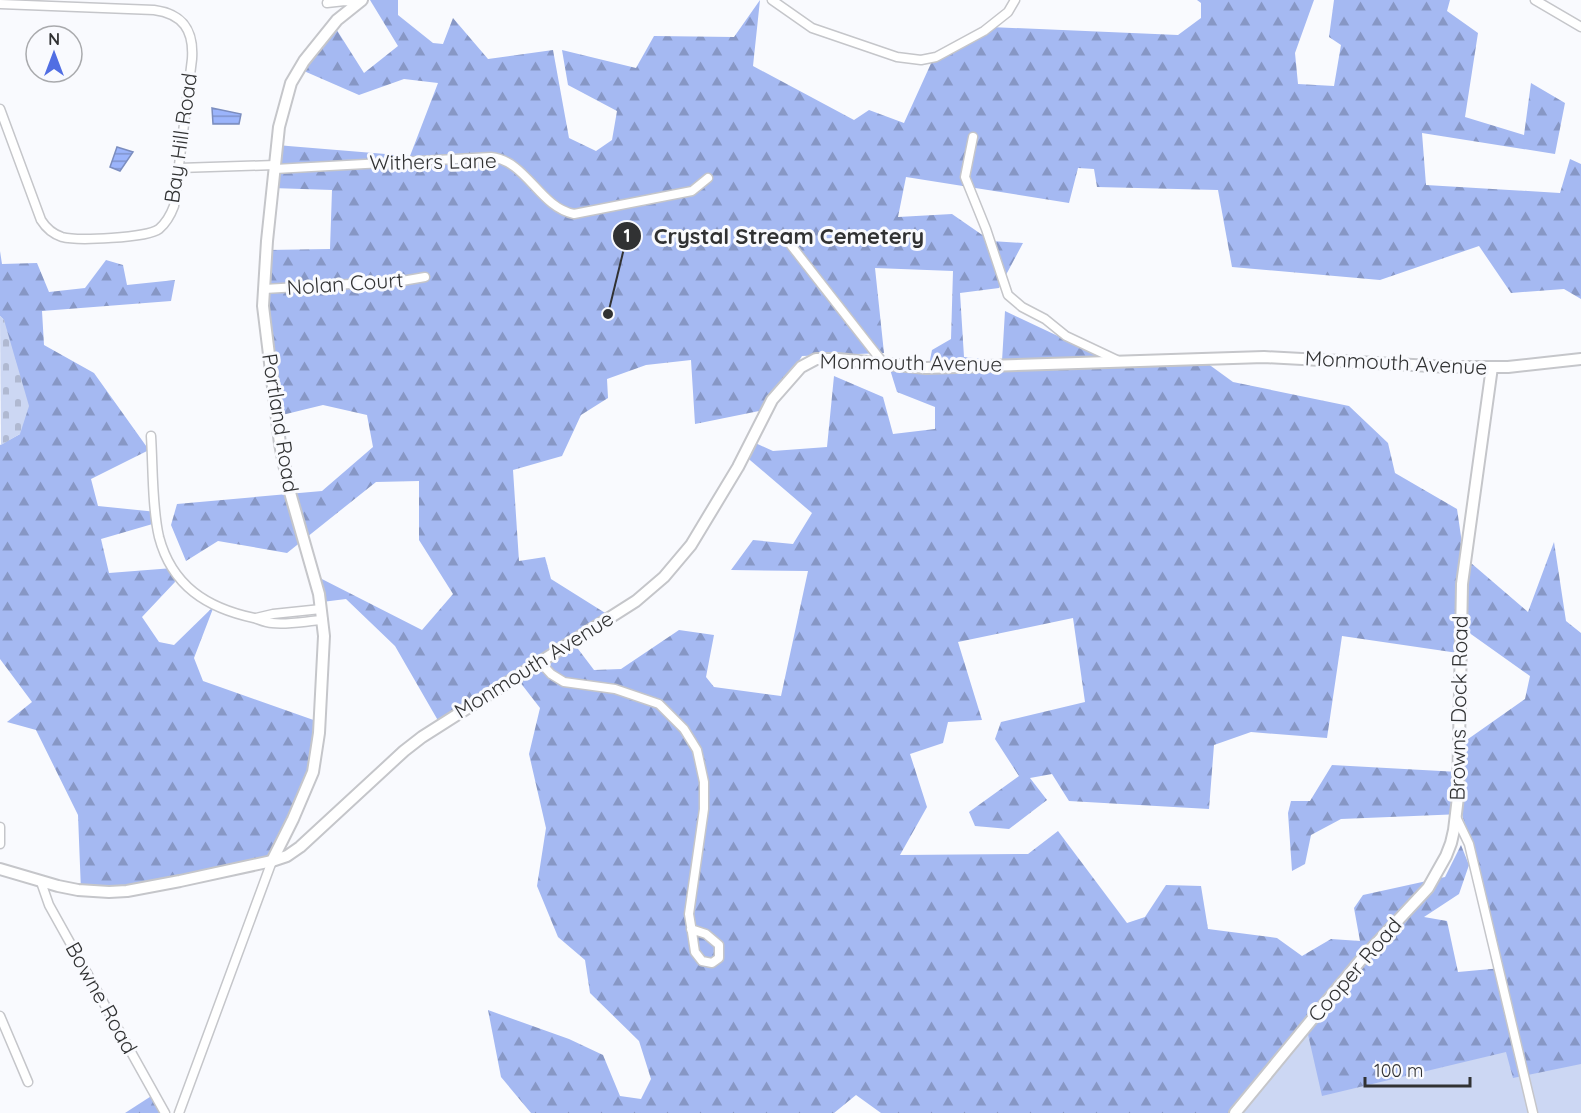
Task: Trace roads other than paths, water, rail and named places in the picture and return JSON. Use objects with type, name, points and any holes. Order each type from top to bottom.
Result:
[{"type":"street","points":[[772,0],[812,28],[897,57],[926,59],[951,50],[996,23],[1008,12],[1015,0]]},
{"type":"street","points":[[1535,0],[1551,4],[1581,27]]},
{"type":"street","points":[[337,20],[326,2],[360,1]]},
{"type":"street","name":"Portland Road","points":[[272,861],[294,819],[313,772],[319,733],[324,652],[322,614],[316,582],[285,472],[264,315],[264,289],[275,167],[281,117],[291,83],[304,61],[337,20],[360,1]]},
{"type":"street","name":"Bay Hill Road","points":[[0,4],[154,10],[172,14],[188,31],[193,49],[174,206],[166,222],[157,230],[133,236],[85,239],[62,237],[50,231],[41,220],[0,109]]},
{"type":"street","points":[[973,137],[965,177],[986,229],[1008,295],[1066,336],[1119,362]]},
{"type":"street","name":"Withers Lane","points":[[179,168],[275,167],[491,156],[501,158],[520,172],[557,208],[574,214],[692,191],[708,178]]},
{"type":"street","points":[[783,235],[884,364]]},
{"type":"street","name":"Nolan Court","points":[[264,289],[402,281],[425,277]]},
{"type":"street","name":"Monmouth Avenue","points":[[0,869],[41,882],[78,890],[127,891],[287,856],[306,843],[422,737],[636,601],[664,577],[702,528],[738,467],[772,400],[801,367],[816,359],[946,368],[1263,357],[1508,368],[1581,359]]},
{"type":"street","name":"Browns Dock Road","points":[[1492,367],[1462,584],[1460,746],[1456,817],[1469,844],[1533,1113]]},
{"type":"street","points":[[151,436],[157,526],[161,544],[172,568],[186,586],[212,605],[255,619],[273,614],[322,614]]},
{"type":"street","points":[[539,661],[551,674],[564,682],[615,689],[659,704],[684,729],[697,750],[704,782],[704,809],[689,914],[691,929]]},
{"type":"street","name":"Cooper Road","points":[[1235,1113],[1360,961],[1428,888],[1446,856],[1456,817]]},
{"type":"street","points":[[0,827],[0,844]]},
{"type":"street","points":[[179,1113],[272,861]]},
{"type":"street","name":"Bowne Road","points":[[41,882],[49,905],[165,1113]]},
{"type":"street","points":[[0,1016],[28,1082]]},
{"type":"place","name":"Crystal Stream Cemetery","points":[[608,314]]}]
